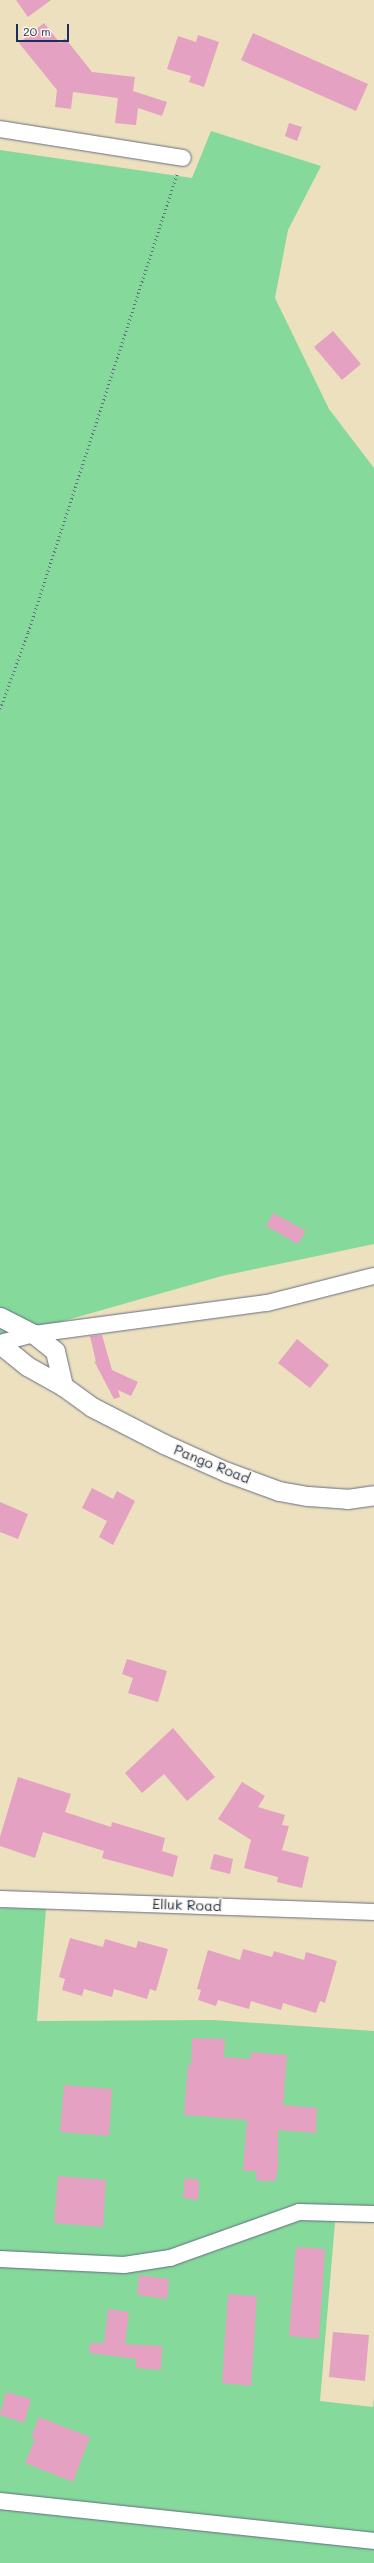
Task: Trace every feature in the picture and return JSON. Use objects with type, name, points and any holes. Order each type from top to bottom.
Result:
[{"type":"street","points":[[0,129],[183,158]]},
{"type":"street","points":[[0,1344],[34,1334],[267,1303],[374,1276]]},
{"type":"street","points":[[0,1317],[34,1334],[56,1351],[63,1386]]},
{"type":"street","name":"Pango Road","points":[[0,1344],[27,1366],[63,1386],[92,1407],[164,1444],[279,1490],[347,1499],[374,1496]]},
{"type":"street","name":"Elluk Road","points":[[0,1899],[374,1912]]},
{"type":"street","points":[[0,2259],[124,2265],[170,2258],[299,2212],[374,2214]]},
{"type":"street","points":[[0,2501],[374,2541]]},
{"type":"path","points":[[0,709],[28,632],[183,158]]},
{"type":"green space","points":[[211,131],[321,166],[288,230],[275,298],[329,409],[374,468],[374,1244],[222,1276],[0,1339],[0,150],[192,178]]},
{"type":"green space","points":[[0,1908],[46,1909],[37,2021],[214,2020],[374,2031],[374,2223],[335,2222],[320,2401],[373,2407],[374,2398],[374,2563],[0,2563]]},
{"type":"building","points":[[16,0],[51,0],[28,17]]},
{"type":"building","points":[[44,23],[60,43],[65,38],[92,72],[135,77],[133,91],[167,102],[162,116],[138,108],[136,125],[115,123],[118,98],[73,92],[71,109],[55,107],[57,90],[19,43]]},
{"type":"building","points":[[253,33],[368,84],[356,111],[241,60]]},
{"type":"building","points":[[198,35],[219,42],[204,87],[189,82],[191,76],[167,69],[178,36],[196,42]]},
{"type":"building","points":[[289,123],[302,127],[297,141],[285,136]]},
{"type":"building","points":[[333,331],[361,364],[342,380],[314,347]]},
{"type":"building","points":[[273,1213],[306,1231],[298,1244],[266,1226]]},
{"type":"building","points":[[102,1335],[112,1370],[138,1382],[131,1396],[118,1390],[120,1397],[114,1399],[94,1361],[96,1362],[90,1336]]},
{"type":"building","points":[[297,1339],[329,1365],[310,1388],[278,1363]]},
{"type":"building","points":[[92,1488],[113,1499],[117,1491],[135,1501],[113,1545],[99,1537],[107,1521],[82,1508]]},
{"type":"building","points":[[0,1502],[28,1514],[18,1539],[0,1532]]},
{"type":"building","points":[[127,1659],[167,1671],[158,1702],[128,1693],[133,1678],[122,1674]]},
{"type":"building","points":[[173,1728],[215,1777],[187,1801],[164,1774],[142,1793],[125,1773]]},
{"type":"building","points":[[18,1777],[71,1794],[65,1812],[111,1827],[112,1822],[165,1838],[162,1851],[178,1856],[173,1877],[102,1858],[104,1851],[43,1832],[35,1858],[0,1846],[0,1837]]},
{"type":"building","points":[[242,1782],[265,1796],[258,1807],[285,1815],[282,1825],[289,1826],[282,1850],[309,1857],[302,1888],[277,1882],[278,1877],[244,1868],[251,1840],[218,1819]]},
{"type":"building","points":[[214,1854],[233,1859],[230,1874],[210,1869]]},
{"type":"building","points":[[70,1938],[103,1947],[105,1939],[136,1948],[138,1941],[168,1949],[156,1991],[150,1989],[147,1999],[114,1989],[112,1997],[84,1989],[82,1996],[62,1990],[65,1979],[59,1977]]},
{"type":"building","points":[[243,1949],[272,1957],[274,1951],[304,1960],[306,1952],[337,1961],[325,2003],[320,2001],[316,2013],[283,2003],[281,2010],[251,2001],[249,2009],[218,2000],[216,2006],[198,2000],[201,1990],[197,1989],[208,1950],[240,1960]]},
{"type":"building","points":[[192,2038],[225,2039],[224,2057],[250,2059],[251,2052],[287,2055],[283,2105],[317,2108],[316,2133],[278,2130],[278,2173],[276,2173],[276,2181],[257,2181],[256,2171],[243,2171],[247,2120],[184,2115],[188,2065],[191,2065]]},
{"type":"building","points":[[64,2085],[112,2089],[109,2136],[60,2132]]},
{"type":"building","points":[[58,2176],[106,2180],[103,2227],[54,2223]]},
{"type":"building","points":[[185,2178],[199,2180],[198,2200],[183,2198]]},
{"type":"building","points":[[296,2247],[325,2249],[319,2339],[289,2336]]},
{"type":"building","points":[[139,2275],[169,2279],[167,2299],[137,2295]]},
{"type":"building","points":[[228,2294],[257,2296],[251,2386],[222,2383]]},
{"type":"building","points":[[108,2309],[129,2312],[125,2344],[162,2346],[161,2370],[136,2368],[136,2359],[89,2353],[90,2343],[104,2343]]},
{"type":"building","points":[[333,2332],[369,2335],[365,2381],[329,2377]]},
{"type":"building","points":[[6,2392],[31,2399],[24,2423],[0,2415]]},
{"type":"building","points":[[39,2417],[90,2437],[73,2482],[25,2463],[35,2439],[31,2438]]}]
